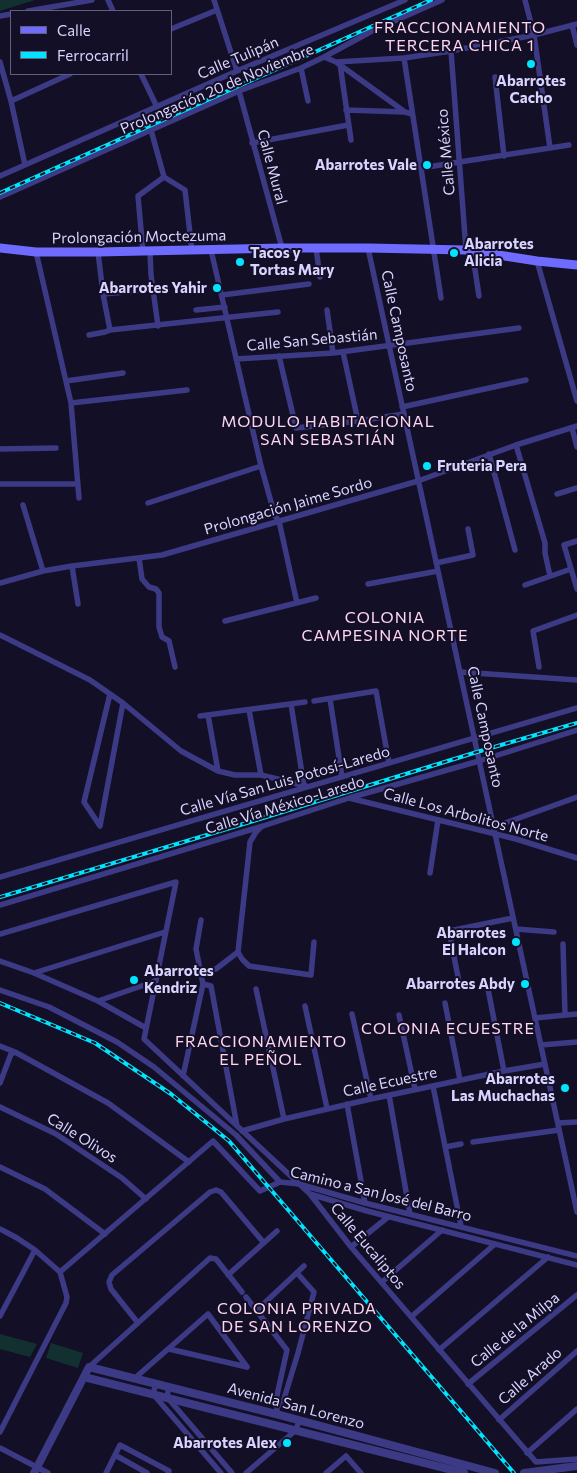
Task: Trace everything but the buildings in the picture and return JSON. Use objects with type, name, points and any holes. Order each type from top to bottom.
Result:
[{"type":"main road","name":"Prolongación Moctezuma","points":[[0,248],[36,252],[147,252],[282,248],[469,250],[537,261],[577,265]]},
{"type":"street","points":[[34,10],[92,0]]},
{"type":"street","points":[[214,0],[237,72]]},
{"type":"street","name":"Calle Tulipán","points":[[0,176],[405,0]]},
{"type":"street","name":"Prolongación 20 de Noviembre","points":[[0,198],[239,91],[324,58],[374,30],[442,0]]},
{"type":"street","points":[[526,0],[534,35],[550,148]]},
{"type":"street","points":[[172,29],[217,10]]},
{"type":"street","points":[[338,63],[404,58],[450,51],[534,35],[575,24],[577,45]]},
{"type":"street","name":"Calle México","points":[[450,51],[459,162],[469,250],[479,296]]},
{"type":"street","points":[[324,58],[338,63],[405,112]]},
{"type":"street","points":[[404,58],[441,298]]},
{"type":"street","points":[[0,62],[11,101],[25,166]]},
{"type":"street","points":[[338,63],[350,140]]},
{"type":"street","points":[[301,68],[308,100]]},
{"type":"street","points":[[11,101],[68,75]]},
{"type":"street","points":[[141,75],[157,107]]},
{"type":"street","points":[[495,77],[504,156]]},
{"type":"street","name":"Calle Mural","points":[[239,91],[282,248]]},
{"type":"street","points":[[346,110],[405,112],[412,114]]},
{"type":"street","points":[[252,143],[348,125]]},
{"type":"street","points":[[151,130],[164,177],[185,190],[192,250]]},
{"type":"street","points":[[421,168],[569,145]]},
{"type":"street","points":[[158,326],[138,196],[164,177]]},
{"type":"street","points":[[316,248],[320,277]]},
{"type":"street","name":"Calle Camposanto","points":[[368,248],[577,1212]]},
{"type":"street","points":[[211,250],[261,466],[275,516],[279,521],[297,603]]},
{"type":"street","points":[[36,252],[71,404],[79,498]]},
{"type":"street","points":[[98,252],[110,330]]},
{"type":"street","points":[[537,261],[577,400]]},
{"type":"street","points":[[222,295],[309,284]]},
{"type":"street","points":[[103,294],[138,291]]},
{"type":"street","points":[[196,310],[225,307]]},
{"type":"street","points":[[327,310],[333,353]]},
{"type":"street","points":[[89,335],[110,330],[278,312]]},
{"type":"street","name":"Calle San Sebastián","points":[[236,359],[343,352],[519,328]]},
{"type":"street","points":[[343,352],[358,421]]},
{"type":"street","points":[[279,356],[296,428],[358,421],[526,380]]},
{"type":"street","points":[[66,381],[123,373]]},
{"type":"street","points":[[71,404],[187,390]]},
{"type":"street","points":[[574,427],[577,447]]},
{"type":"street","name":"Prolongación Jaime Sordo","points":[[0,583],[43,571],[162,555],[418,481],[489,454],[574,427]]},
{"type":"street","points":[[516,445],[545,543],[550,576]]},
{"type":"street","points":[[0,449],[56,448]]},
{"type":"street","points":[[489,454],[515,550]]},
{"type":"street","points":[[148,504],[261,466]]},
{"type":"street","points":[[0,484],[78,484]]},
{"type":"street","points":[[557,494],[577,488]]},
{"type":"street","points":[[23,506],[43,571]]},
{"type":"street","points":[[436,562],[473,556],[468,530]]},
{"type":"street","points":[[577,541],[564,545],[577,589]]},
{"type":"street","points":[[139,558],[142,579],[149,587],[156,589],[159,593],[159,627],[162,637],[169,641],[175,668]]},
{"type":"street","points":[[72,566],[78,604]]},
{"type":"street","points":[[525,585],[571,569]]},
{"type":"street","points":[[368,584],[438,571]]},
{"type":"street","points":[[225,621],[316,598]]},
{"type":"street","points":[[539,667],[533,631],[577,615]]},
{"type":"street","points":[[0,635],[90,680],[123,703],[181,751],[218,771],[235,776],[261,775],[306,786],[291,704]]},
{"type":"street","points":[[460,672],[577,680]]},
{"type":"street","points":[[314,701],[376,691],[389,763]]},
{"type":"street","points":[[110,694],[84,802],[100,826],[123,703]]},
{"type":"street","points":[[330,698],[342,777]]},
{"type":"street","points":[[200,716],[305,702]]},
{"type":"street","name":"Calle Vía San Luis Potosí-Laredo","points":[[0,877],[577,708]]},
{"type":"street","points":[[249,710],[261,775]]},
{"type":"street","points":[[208,715],[218,771]]},
{"type":"street","name":"Calle Vía México-Laredo","points":[[0,905],[577,730]]},
{"type":"street","points":[[494,827],[577,797]]},
{"type":"street","name":"Calle Los Arbolitos Norte","points":[[349,798],[516,839],[577,858]]},
{"type":"street","points":[[430,873],[438,820]]},
{"type":"street","points":[[263,826],[256,832],[250,842],[238,952],[249,966],[311,975],[314,942]]},
{"type":"street","points":[[0,934],[176,882],[146,1028],[98,1001],[34,973],[0,961]]},
{"type":"street","points":[[460,987],[449,931],[513,918]]},
{"type":"street","points":[[183,1076],[203,984],[196,950],[201,920]]},
{"type":"street","points":[[516,929],[554,932]]},
{"type":"street","points":[[34,973],[166,932]]},
{"type":"street","points":[[563,944],[565,1014]]},
{"type":"street","points":[[200,972],[216,969],[238,952]]},
{"type":"street","points":[[98,1001],[156,981]]},
{"type":"street","points":[[203,984],[211,986],[240,1128]]},
{"type":"street","points":[[488,988],[504,1070]]},
{"type":"street","points":[[256,989],[284,1119]]},
{"type":"street","name":"Camino a San José del Barro","points":[[0,990],[49,1007],[117,1042],[164,1076],[236,1135],[280,1182],[299,1184],[366,1203],[577,1256]]},
{"type":"street","points":[[445,1003],[460,1080]]},
{"type":"street","points":[[305,1006],[328,1108]]},
{"type":"street","points":[[352,1014],[370,1099]]},
{"type":"street","points":[[535,1018],[577,1014]]},
{"type":"street","points":[[399,1015],[415,1089]]},
{"type":"street","name":"Calle Eucaliptos","points":[[146,1028],[144,1039],[310,1194],[351,1247],[536,1462],[577,1459]]},
{"type":"street","points":[[541,1045],[577,1042]]},
{"type":"street","points":[[0,1046],[15,1052],[108,1103],[189,1162]]},
{"type":"street","points":[[0,1083],[11,1054],[15,1052]]},
{"type":"street","name":"Calle Ecuestre","points":[[240,1128],[504,1070],[545,1064]]},
{"type":"street","points":[[164,1076],[172,1066]]},
{"type":"street","points":[[433,1086],[461,1226]]},
{"type":"street","points":[[389,1095],[410,1214]]},
{"type":"street","points":[[346,1104],[366,1203]]},
{"type":"street","name":"Calle Olivos","points":[[0,1107],[56,1134],[122,1178],[146,1199]]},
{"type":"street","points":[[558,1123],[577,1122]]},
{"type":"street","points":[[473,1142],[559,1130]]},
{"type":"street","points":[[60,1272],[213,1141],[260,1191],[280,1182]]},
{"type":"street","points":[[445,1147],[461,1144]]},
{"type":"street","points":[[0,1167],[44,1189],[105,1234]]},
{"type":"street","points":[[138,1323],[111,1289],[108,1282],[112,1275],[210,1192],[216,1190],[221,1192],[264,1243]]},
{"type":"street","name":"Camino a San José del Barro","points":[[310,1194],[388,1217],[577,1265]]},
{"type":"street","points":[[351,1247],[388,1217]]},
{"type":"street","points":[[0,1229],[35,1250],[60,1272],[66,1291],[66,1303],[0,1432]]},
{"type":"street","points":[[382,1282],[442,1230]]},
{"type":"street","points":[[228,1274],[277,1231]]},
{"type":"street","points":[[411,1317],[495,1244]]},
{"type":"street","points":[[0,1316],[35,1250]]},
{"type":"street","points":[[439,1350],[548,1257]]},
{"type":"street","points":[[35,1470],[89,1367],[210,1258],[216,1259],[287,1350],[298,1353]]},
{"type":"street","points":[[256,1311],[304,1266]]},
{"type":"street","points":[[277,1411],[283,1402],[314,1292],[297,1273]]},
{"type":"street","name":"Calle de la Milpa","points":[[468,1384],[577,1295]]},
{"type":"street","points":[[135,1378],[208,1314],[247,1367],[169,1349]]},
{"type":"street","points":[[277,1411],[276,1400],[287,1350]]},
{"type":"street","name":"Calle Arado","points":[[499,1420],[577,1351]]},
{"type":"street","name":"Avenida San Lorenzo","points":[[89,1367],[277,1411],[299,1420],[456,1470]]},
{"type":"street","name":"Avenida San Lorenzo","points":[[84,1377],[456,1470],[495,1473]]},
{"type":"street","points":[[156,1383],[153,1394],[221,1473]]},
{"type":"street","points":[[169,1386],[167,1397],[232,1473]]},
{"type":"street","points":[[528,1452],[577,1409]]},
{"type":"street","points":[[246,1473],[296,1430],[299,1420]]},
{"type":"street","points":[[106,1473],[120,1445],[169,1472]]},
{"type":"street","points":[[0,1448],[35,1470],[48,1473]]},
{"type":"street","points":[[115,1455],[147,1473]]},
{"type":"street","points":[[326,1473],[346,1456],[361,1473]]},
{"type":"street","points":[[524,1473],[577,1466]]},
{"type":"green space","points":[[0,0],[35,0],[0,11]]},
{"type":"green space","points":[[0,1334],[37,1344],[30,1357],[0,1349]]},
{"type":"green space","points":[[51,1343],[83,1353],[78,1368],[46,1358]]},
{"type":"railway","points":[[0,193],[431,0]]},
{"type":"railway","points":[[0,897],[577,723]]},
{"type":"railway","points":[[0,1003],[95,1043],[171,1094],[229,1141],[514,1473]]},
{"type":"place","name":"Abarrotes Cacho","points":[[531,64]]},
{"type":"place","name":"Abarrotes Vale","points":[[427,165]]},
{"type":"place","name":"Abarrotes Alicia","points":[[454,253]]},
{"type":"place","name":"Tacos y Tortas Mary","points":[[240,262]]},
{"type":"place","name":"Abarrotes Yahir","points":[[217,288]]},
{"type":"place","name":"Fruteria Pera","points":[[427,466]]},
{"type":"place","name":"Abarrotes El Halcon","points":[[516,942]]},
{"type":"place","name":"Abarrotes Kendriz","points":[[134,980]]},
{"type":"place","name":"Abarrotes Abdy","points":[[525,984]]},
{"type":"place","name":"Abarrotes Las Muchachas","points":[[565,1088]]},
{"type":"place","name":"Abarrotes Alex","points":[[287,1443]]},
{"type":"district","name":"FRACCIONAMIENTO TERCERA CHICA 1","points":[[460,37]]},
{"type":"district","name":"MODULO HABITACIONAL SAN SEBASTIÁN","points":[[328,431]]},
{"type":"district","name":"COLONIA CAMPESINA NORTE","points":[[385,627]]},
{"type":"district","name":"COLONIA ECUESTRE","points":[[448,1029]]},
{"type":"district","name":"FRACCIONAMIENTO EL PEÑOL","points":[[261,1051]]},
{"type":"district","name":"COLONIA PRIVADA DE SAN LORENZO","points":[[297,1318]]}]
